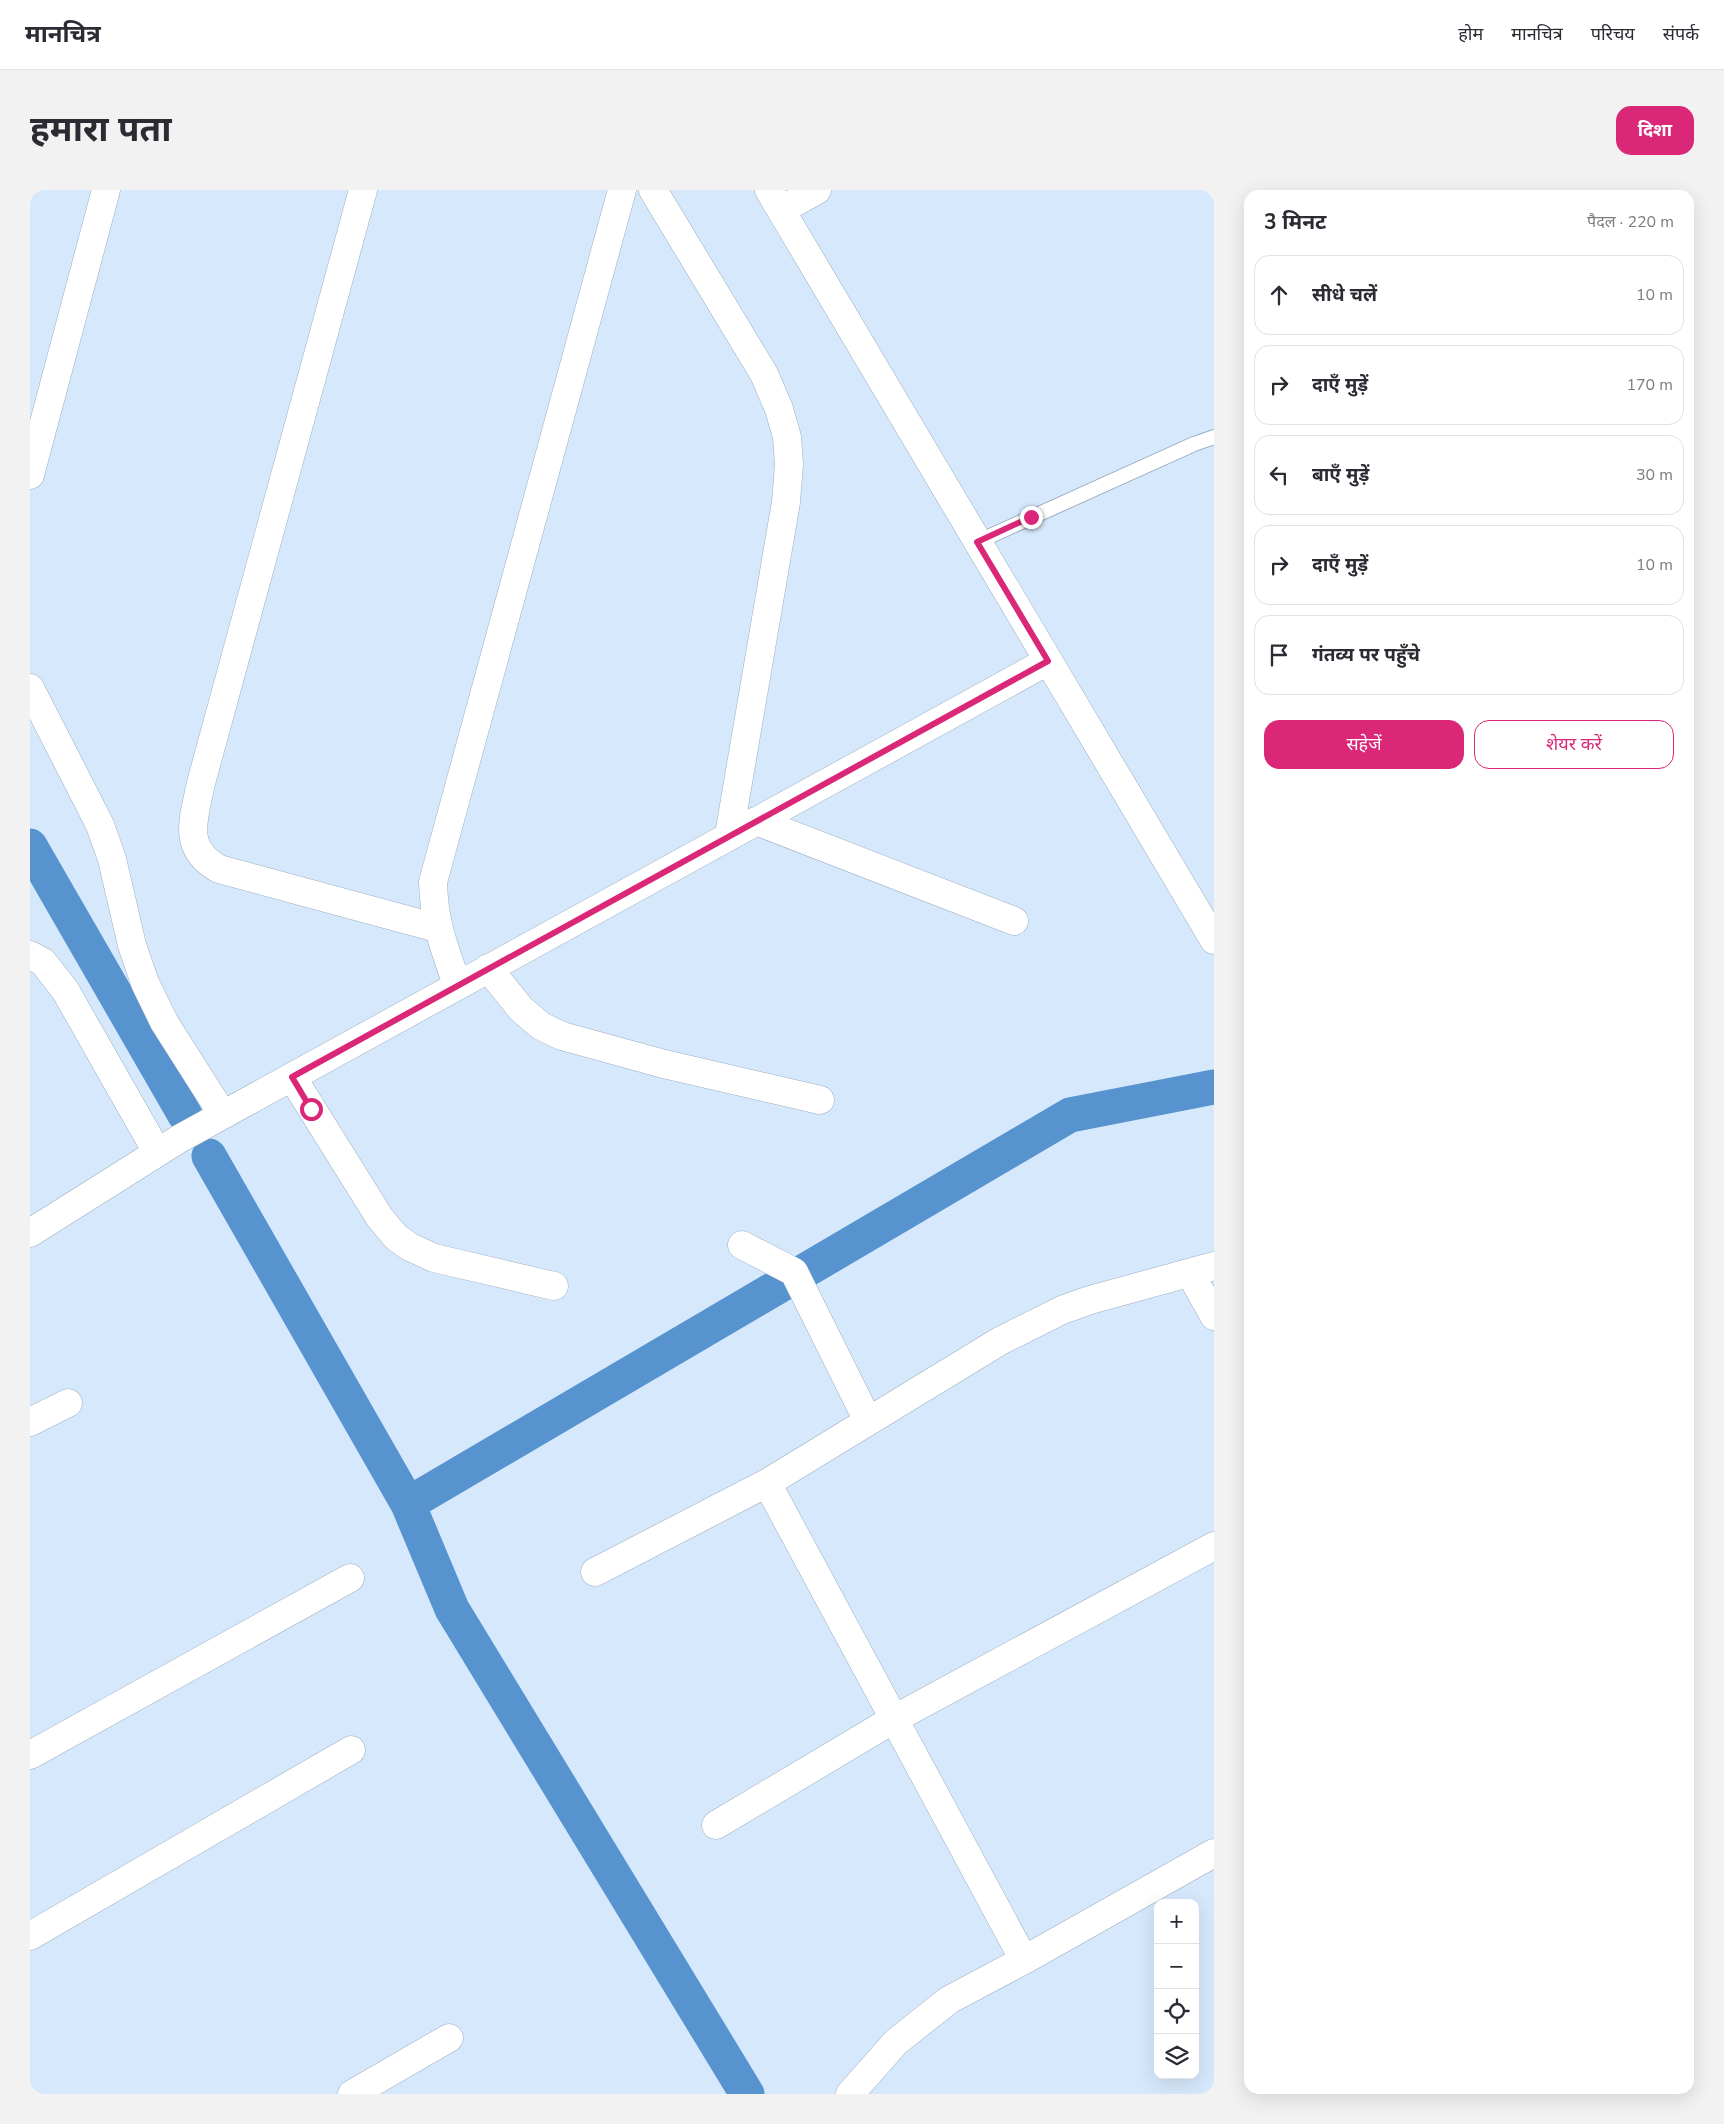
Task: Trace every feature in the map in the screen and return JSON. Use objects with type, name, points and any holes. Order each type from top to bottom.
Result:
[{"type":"street","points":[[30,475],[106,190]]},
{"type":"street","points":[[364,190],[201,783],[193,822],[194,839],[198,852],[202,857],[219,869],[437,928]]},
{"type":"street","points":[[458,984],[437,928],[433,882],[444,836],[622,190]]},
{"type":"street","points":[[653,190],[764,374],[779,409],[787,437],[786,502],[729,835]]},
{"type":"street","points":[[817,190],[775,200],[1214,940]]},
{"type":"street","points":[[30,1233],[157,1152],[223,1114],[1048,661]]},
{"type":"street","points":[[30,688],[100,825],[112,859],[132,945],[145,982],[164,1022],[223,1114]]},
{"type":"street","points":[[756,821],[1014,921]]},
{"type":"street","points":[[30,955],[43,962],[65,990],[157,1152]]},
{"type":"street","points":[[488,968],[521,1009],[541,1026],[562,1036],[664,1064],[820,1100]]},
{"type":"street","points":[[292,1077],[380,1218],[396,1236],[410,1247],[434,1258],[554,1286]]},
{"type":"street","points":[[742,1245],[794,1272],[868,1421]]},
{"type":"street","points":[[595,1572],[767,1483],[1000,1341],[1062,1310],[1118,1292],[1202,1270],[1214,1316]]},
{"type":"street","points":[[30,1422],[68,1403]]},
{"type":"street","points":[[767,1483],[1024,1960]]},
{"type":"street","points":[[716,1825],[894,1719],[1214,1546]]},
{"type":"street","points":[[30,1755],[350,1578]]},
{"type":"street","points":[[30,1936],[351,1750]]},
{"type":"street","points":[[850,2094],[896,2042],[949,2000],[1214,1853]]},
{"type":"street","points":[[352,2094],[449,2038]]},
{"type":"lane","points":[[977,542],[1194,444],[1214,437]]},
{"type":"waterway","points":[[30,846],[185,1115]]},
{"type":"waterway","points":[[408,1504],[1070,1115],[1214,1087]]},
{"type":"waterway","points":[[209,1156],[408,1504],[452,1609],[747,2094]]},
{"type":"route","points":[[311,1109],[292,1077],[1048,661],[977,542],[1031,517]]}]
